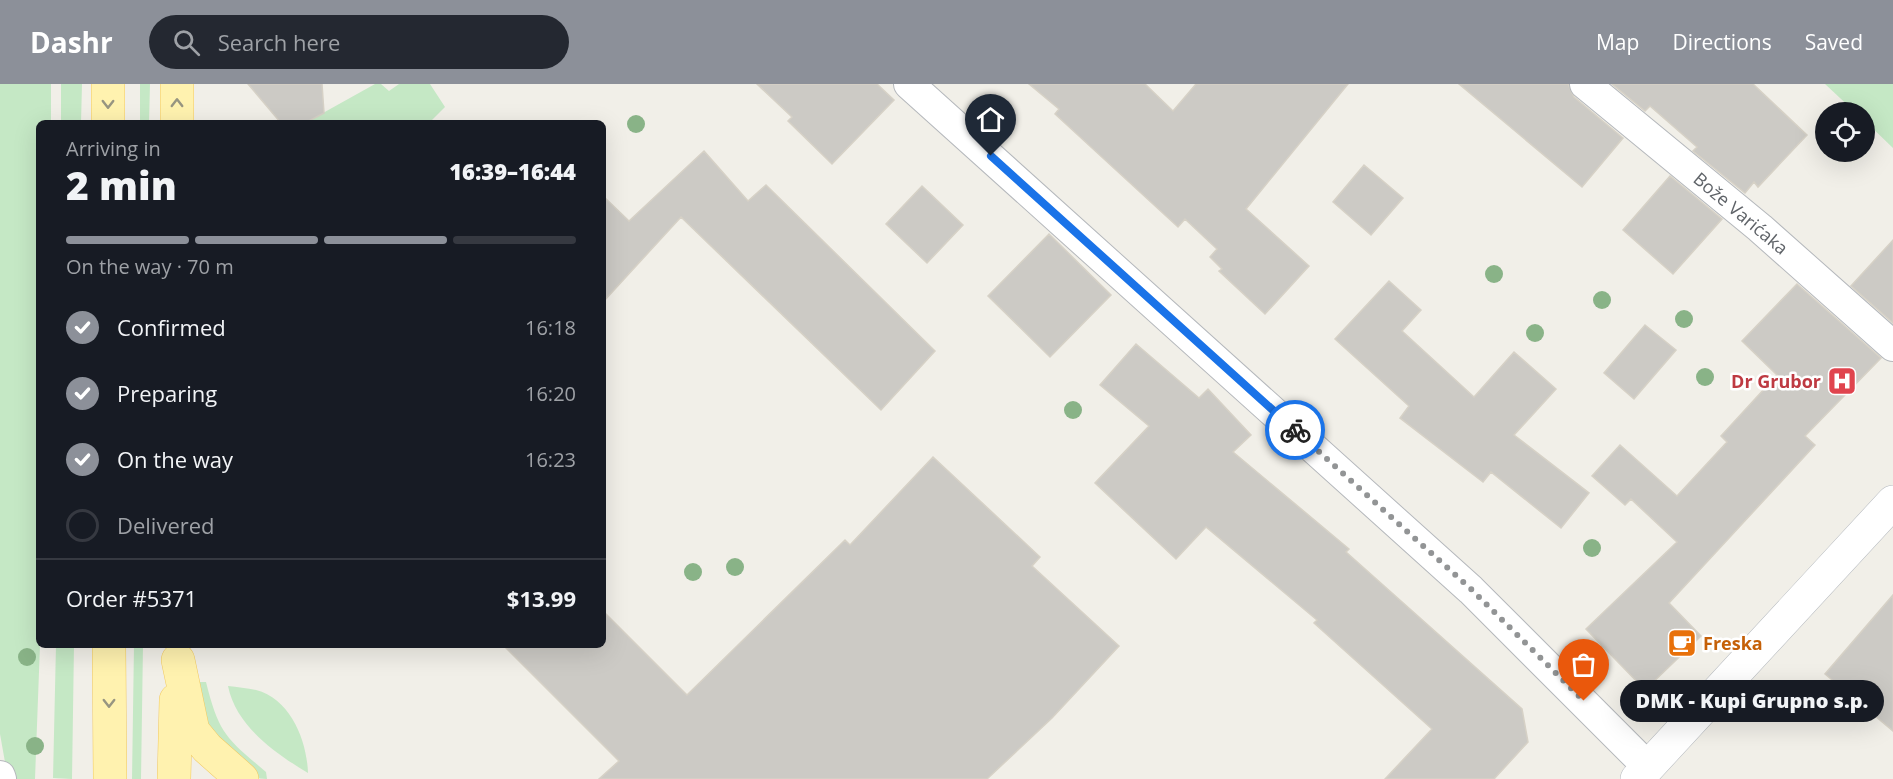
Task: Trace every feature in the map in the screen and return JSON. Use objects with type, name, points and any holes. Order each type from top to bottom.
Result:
[{"type":"main road","points":[[108,84],[108,120]]},
{"type":"main road","points":[[177,84],[177,120]]},
{"type":"main road","points":[[1643,773],[1893,502]]},
{"type":"main road","points":[[109,648],[110,779]]},
{"type":"main road","points":[[174,779],[178,653]]},
{"type":"main road","points":[[178,653],[193,731],[207,748],[242,779]]},
{"type":"street","points":[[909,84],[1472,590],[1643,773]]},
{"type":"street","name":"Bože Varićaka","points":[[1585,84],[1760,228],[1893,346]]},
{"type":"green space","points":[[0,84],[51,84],[51,120],[36,120],[36,648],[40,648],[35,779],[8,779],[0,734]]},
{"type":"green space","points":[[61,84],[82,84],[81,120],[61,120]]},
{"type":"green space","points":[[140,84],[150,84],[149,120],[140,120]]},
{"type":"green space","points":[[375,84],[381,84],[389,91],[399,84],[430,84],[445,107],[432,120],[310,120]]},
{"type":"green space","points":[[1825,84],[1893,84],[1893,148],[1875,131],[1875,102],[1844,102]]},
{"type":"green space","points":[[56,648],[74,648],[72,779],[53,778]]},
{"type":"green space","points":[[134,648],[143,648],[141,779],[132,779]]},
{"type":"green space","points":[[190,682],[206,682],[215,713],[226,734],[266,772],[267,779],[251,776],[238,769],[227,757],[209,728]]},
{"type":"green space","points":[[228,686],[256,690],[279,702],[295,723],[300,735],[308,773],[270,747],[248,726],[232,700]]},
{"type":"building","points":[[248,84],[322,84],[324,113],[311,120],[278,120]]},
{"type":"building","points":[[757,84],[877,84],[894,100],[832,164],[788,121],[792,117]]},
{"type":"building","points":[[1029,84],[1145,84],[1173,111],[1196,84],[1348,84],[1246,209],[1309,266],[1265,314],[1219,271],[1222,269],[1210,257],[1217,249],[1185,219],[1178,227],[1055,114],[1059,109]]},
{"type":"building","points":[[1459,84],[1568,84],[1574,97],[1623,138],[1582,187]]},
{"type":"building","points":[[1612,84],[1753,84],[1807,135],[1758,187],[1754,182],[1745,193],[1693,151],[1697,147],[1650,106],[1645,111]]},
{"type":"building","points":[[704,151],[748,201],[766,185],[935,351],[881,410],[681,217],[606,299],[606,199],[629,221]]},
{"type":"building","points":[[1364,165],[1403,198],[1371,235],[1333,202]]},
{"type":"building","points":[[1670,176],[1722,219],[1673,274],[1623,230]]},
{"type":"building","points":[[922,186],[963,225],[927,263],[886,224]]},
{"type":"building","points":[[1049,234],[1111,295],[1050,357],[988,296]]},
{"type":"building","points":[[1893,240],[1893,323],[1851,286]]},
{"type":"building","points":[[1389,281],[1421,310],[1402,331],[1474,397],[1514,352],[1556,389],[1514,435],[1589,493],[1561,528],[1491,472],[1483,482],[1400,418],[1409,406],[1335,339]]},
{"type":"building","points":[[1797,284],[1881,358],[1805,436],[1815,445],[1669,603],[1701,636],[1645,690],[1586,629],[1677,542],[1631,499],[1625,505],[1592,476],[1620,445],[1677,496],[1727,442],[1721,436],[1777,375],[1742,341]]},
{"type":"building","points":[[1645,325],[1676,350],[1634,399],[1604,373]]},
{"type":"building","points":[[1136,344],[1199,398],[1208,389],[1251,435],[1233,452],[1349,549],[1346,552],[1522,709],[1528,742],[1494,779],[1385,779],[1432,729],[1314,623],[1317,620],[1206,527],[1176,559],[1095,483],[1149,426],[1100,385]]},
{"type":"building","points":[[933,457],[1040,557],[1032,566],[1119,646],[1052,718],[987,779],[599,779],[619,761],[506,648],[606,648],[606,614],[687,695],[845,540],[850,545]]},
{"type":"building","points":[[1893,595],[1893,731],[1825,674]]},
{"type":"way so far","points":[[1295,430],[1472,590],[1584,701]]},
{"type":"place","name":"Dr Grubor","points":[[1842,381]]},
{"type":"place","name":"Freska","points":[[1682,643]]},
{"type":"place","name":"DMK - Kupi Grupno s.p.","points":[[1584,701]]},
{"type":"route","points":[[991,156],[1295,430]]}]
